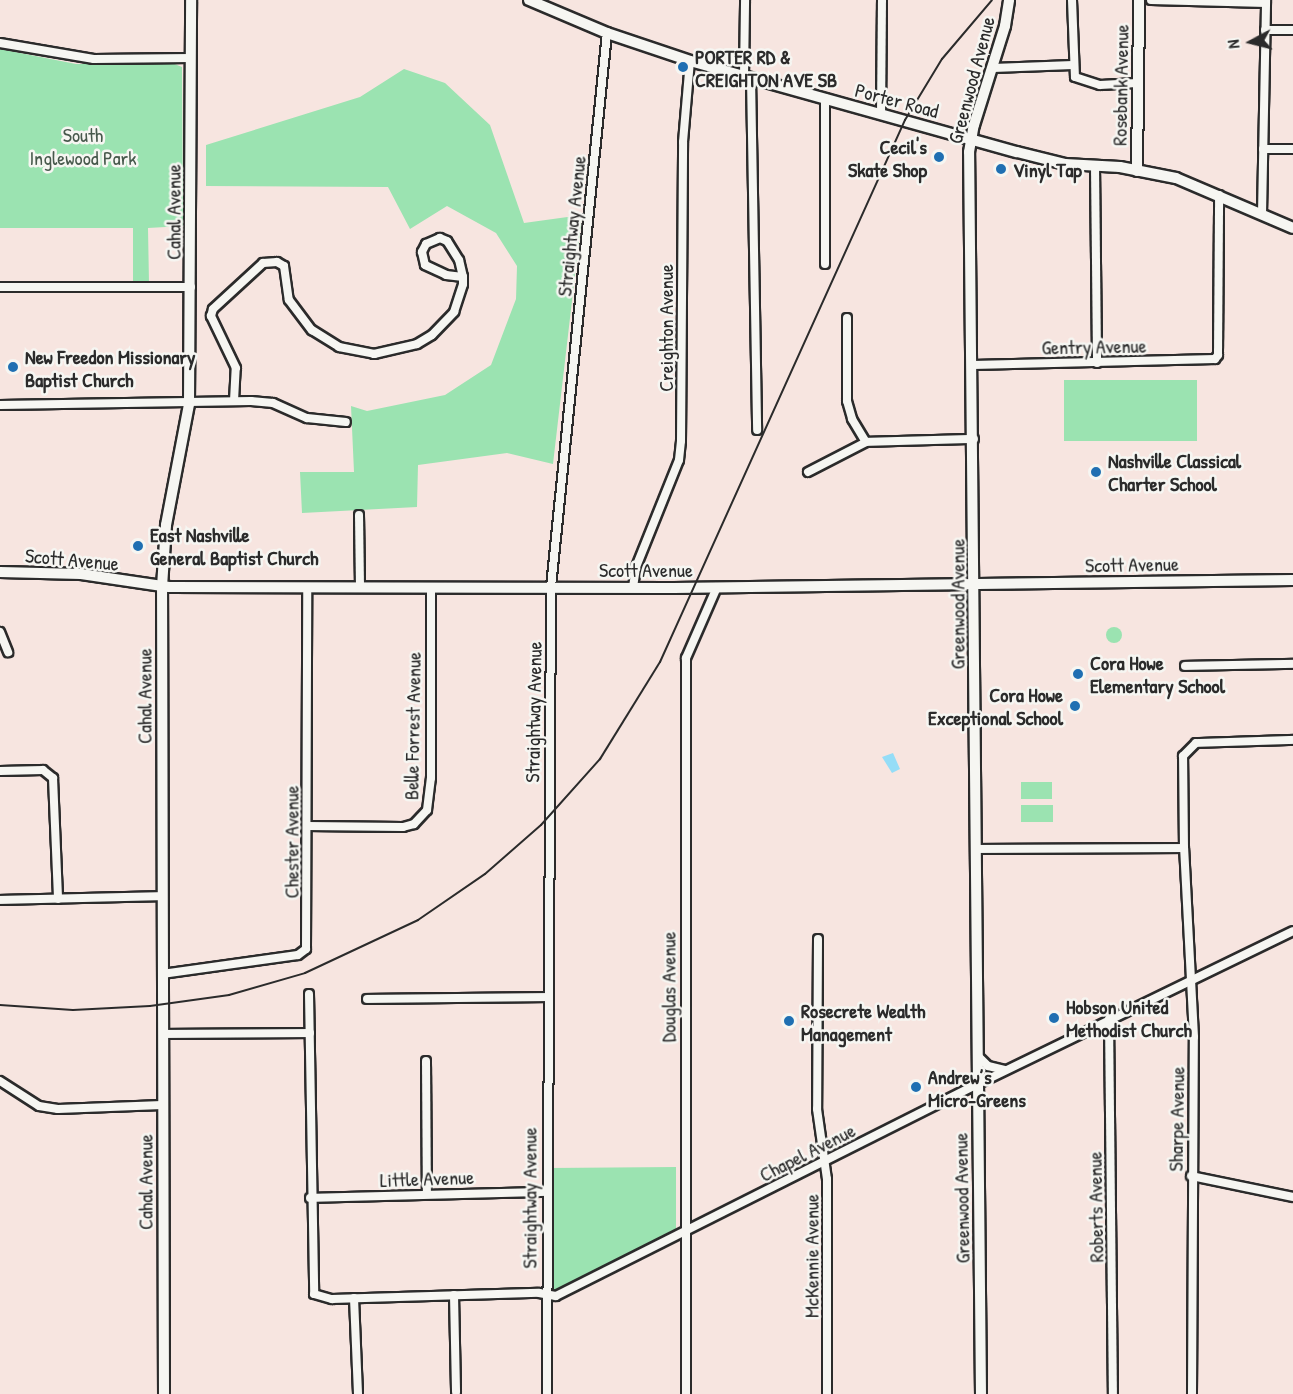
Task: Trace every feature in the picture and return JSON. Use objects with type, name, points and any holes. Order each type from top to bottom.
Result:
[{"type":"street","name":"Cahal Avenue","points":[[164,1394],[162,587],[166,525],[189,404],[191,0]]},
{"type":"street","name":"Porter Road","points":[[530,0],[607,33],[690,61],[882,114],[1065,164],[1137,171],[1176,178],[1293,228]]},
{"type":"street","points":[[745,0],[757,430]]},
{"type":"street","points":[[882,0],[882,114]]},
{"type":"street","points":[[1072,0],[1073,65],[1079,81],[1137,83]]},
{"type":"street","name":"Rosebank Avenue","points":[[1137,171],[1139,0]]},
{"type":"street","points":[[1151,0],[1266,1],[1262,214]]},
{"type":"street","name":"Greenwood Avenue","points":[[981,1394],[970,138],[993,68],[1009,5]]},
{"type":"street","points":[[1265,30],[1293,30]]},
{"type":"street","name":"Straightway Avenue","points":[[547,1394],[546,1192],[551,586],[607,33]]},
{"type":"street","points":[[0,43],[94,59],[191,58]]},
{"type":"street","name":"Creighton Avenue","points":[[633,587],[636,567],[679,460],[681,441],[682,142],[690,61]]},
{"type":"street","points":[[993,68],[1073,65]]},
{"type":"street","points":[[825,98],[825,264]]},
{"type":"street","points":[[1263,149],[1293,149]]},
{"type":"street","points":[[1095,166],[1097,363]]},
{"type":"street","name":"Gentry Avenue","points":[[973,364],[1215,359],[1218,355],[1220,195]]},
{"type":"street","points":[[234,401],[236,368],[211,316],[213,309],[263,263],[277,262],[284,266],[289,300],[312,330],[339,347],[374,354],[406,349],[432,335],[454,312],[463,277],[459,260],[447,241],[440,238],[426,244],[422,252],[424,265],[446,275],[463,277]]},
{"type":"street","points":[[0,287],[191,287]]},
{"type":"street","points":[[847,318],[848,401],[852,419],[866,442]]},
{"type":"street","points":[[0,405],[189,404],[234,401],[273,403],[307,418],[346,422]]},
{"type":"street","points":[[808,472],[866,442],[974,439]]},
{"type":"street","points":[[359,515],[360,588]]},
{"type":"street","name":"Scott Avenue","points":[[0,572],[81,574],[162,587],[307,588],[717,587],[975,582],[1293,580]]},
{"type":"street","name":"Belle Forrest Avenue","points":[[307,826],[404,827],[414,824],[427,810],[431,778],[431,587]]},
{"type":"street","name":"Douglas Avenue","points":[[686,1394],[684,1234],[686,658],[717,587]]},
{"type":"street","name":"Chester Avenue","points":[[162,974],[298,955],[306,949],[307,588]]},
{"type":"street","points":[[0,632],[8,652]]},
{"type":"street","points":[[1185,666],[1293,664]]},
{"type":"street","name":"Sharpe Avenue","points":[[1192,1394],[1191,1176],[1194,1036],[1184,848],[1183,756],[1196,743],[1293,740]]},
{"type":"street","points":[[0,771],[49,773],[53,778],[58,899]]},
{"type":"street","points":[[976,849],[1184,848]]},
{"type":"street","points":[[0,900],[163,897]]},
{"type":"street","name":"Chapel Avenue","points":[[310,1198],[314,1294],[320,1298],[454,1295],[556,1296],[684,1234],[1005,1070],[1293,931]]},
{"type":"street","name":"McKennie Avenue","points":[[818,939],[817,1109],[825,1161],[827,1394]]},
{"type":"street","points":[[309,994],[310,1198]]},
{"type":"street","points":[[367,999],[547,997]]},
{"type":"street","name":"Roberts Avenue","points":[[1109,1019],[1113,1394]]},
{"type":"street","points":[[163,1034],[310,1033]]},
{"type":"street","points":[[977,1055],[988,1066],[1005,1070]]},
{"type":"street","points":[[426,1061],[427,1193]]},
{"type":"street","points":[[0,1081],[39,1106],[58,1109],[162,1105]]},
{"type":"street","points":[[1191,1176],[1293,1197]]},
{"type":"street","name":"Little Avenue","points":[[310,1198],[427,1193],[546,1192]]},
{"type":"street","points":[[454,1295],[456,1392]]},
{"type":"street","points":[[354,1298],[358,1394]]},
{"type":"green space","name":"South Inglewood Park","points":[[0,49],[76,64],[172,63],[182,67],[183,226],[148,228],[149,283],[133,283],[133,228],[0,228]]},
{"type":"green space","points":[[404,69],[445,83],[490,125],[524,223],[582,215],[553,464],[507,453],[418,465],[417,507],[302,513],[300,472],[354,472],[351,406],[367,411],[445,395],[491,365],[516,299],[517,266],[496,233],[447,206],[410,229],[388,187],[206,186],[206,145],[360,97]]},
{"type":"green space","points":[[1064,380],[1197,380],[1197,441],[1064,441]]},
{"type":"green space","points":[[1111,627],[1117,627],[1122,635],[1120,641],[1111,643],[1106,638],[1106,632]]},
{"type":"green space","points":[[1021,782],[1052,782],[1052,799],[1021,799]]},
{"type":"green space","points":[[1021,805],[1053,805],[1053,822],[1021,822]]},
{"type":"green space","points":[[676,1167],[676,1230],[558,1291],[549,1289],[549,1168]]},
{"type":"water","points":[[893,753],[900,769],[892,773],[882,757]]},
{"type":"railway","points":[[0,1005],[73,1010],[150,1006],[229,995],[305,973],[418,920],[485,874],[541,825],[600,759],[660,662],[905,120],[942,59],[992,0]]},
{"type":"place","name":"PORTER RD & CREIGHTON AVE SB","points":[[683,67]]},
{"type":"place","name":"Cecil's Skate Shop","points":[[939,157]]},
{"type":"place","name":"Vinyl Tap","points":[[1001,169]]},
{"type":"place","name":"New Freedon Missionary Baptist Church","points":[[13,367]]},
{"type":"place","name":"Nashville Classical Charter School","points":[[1096,472]]},
{"type":"place","name":"East Nashville General Baptist Church","points":[[138,546]]},
{"type":"place","name":"Cora Howe Elementary School","points":[[1078,674]]},
{"type":"place","name":"Cora Howe Exceptional School","points":[[1075,706]]},
{"type":"place","name":"Hobson United Methodist Church","points":[[1054,1018]]},
{"type":"place","name":"Rosecrete Wealth Management","points":[[789,1021]]},
{"type":"place","name":"Andrew’s Micro-Greens","points":[[916,1087]]}]
